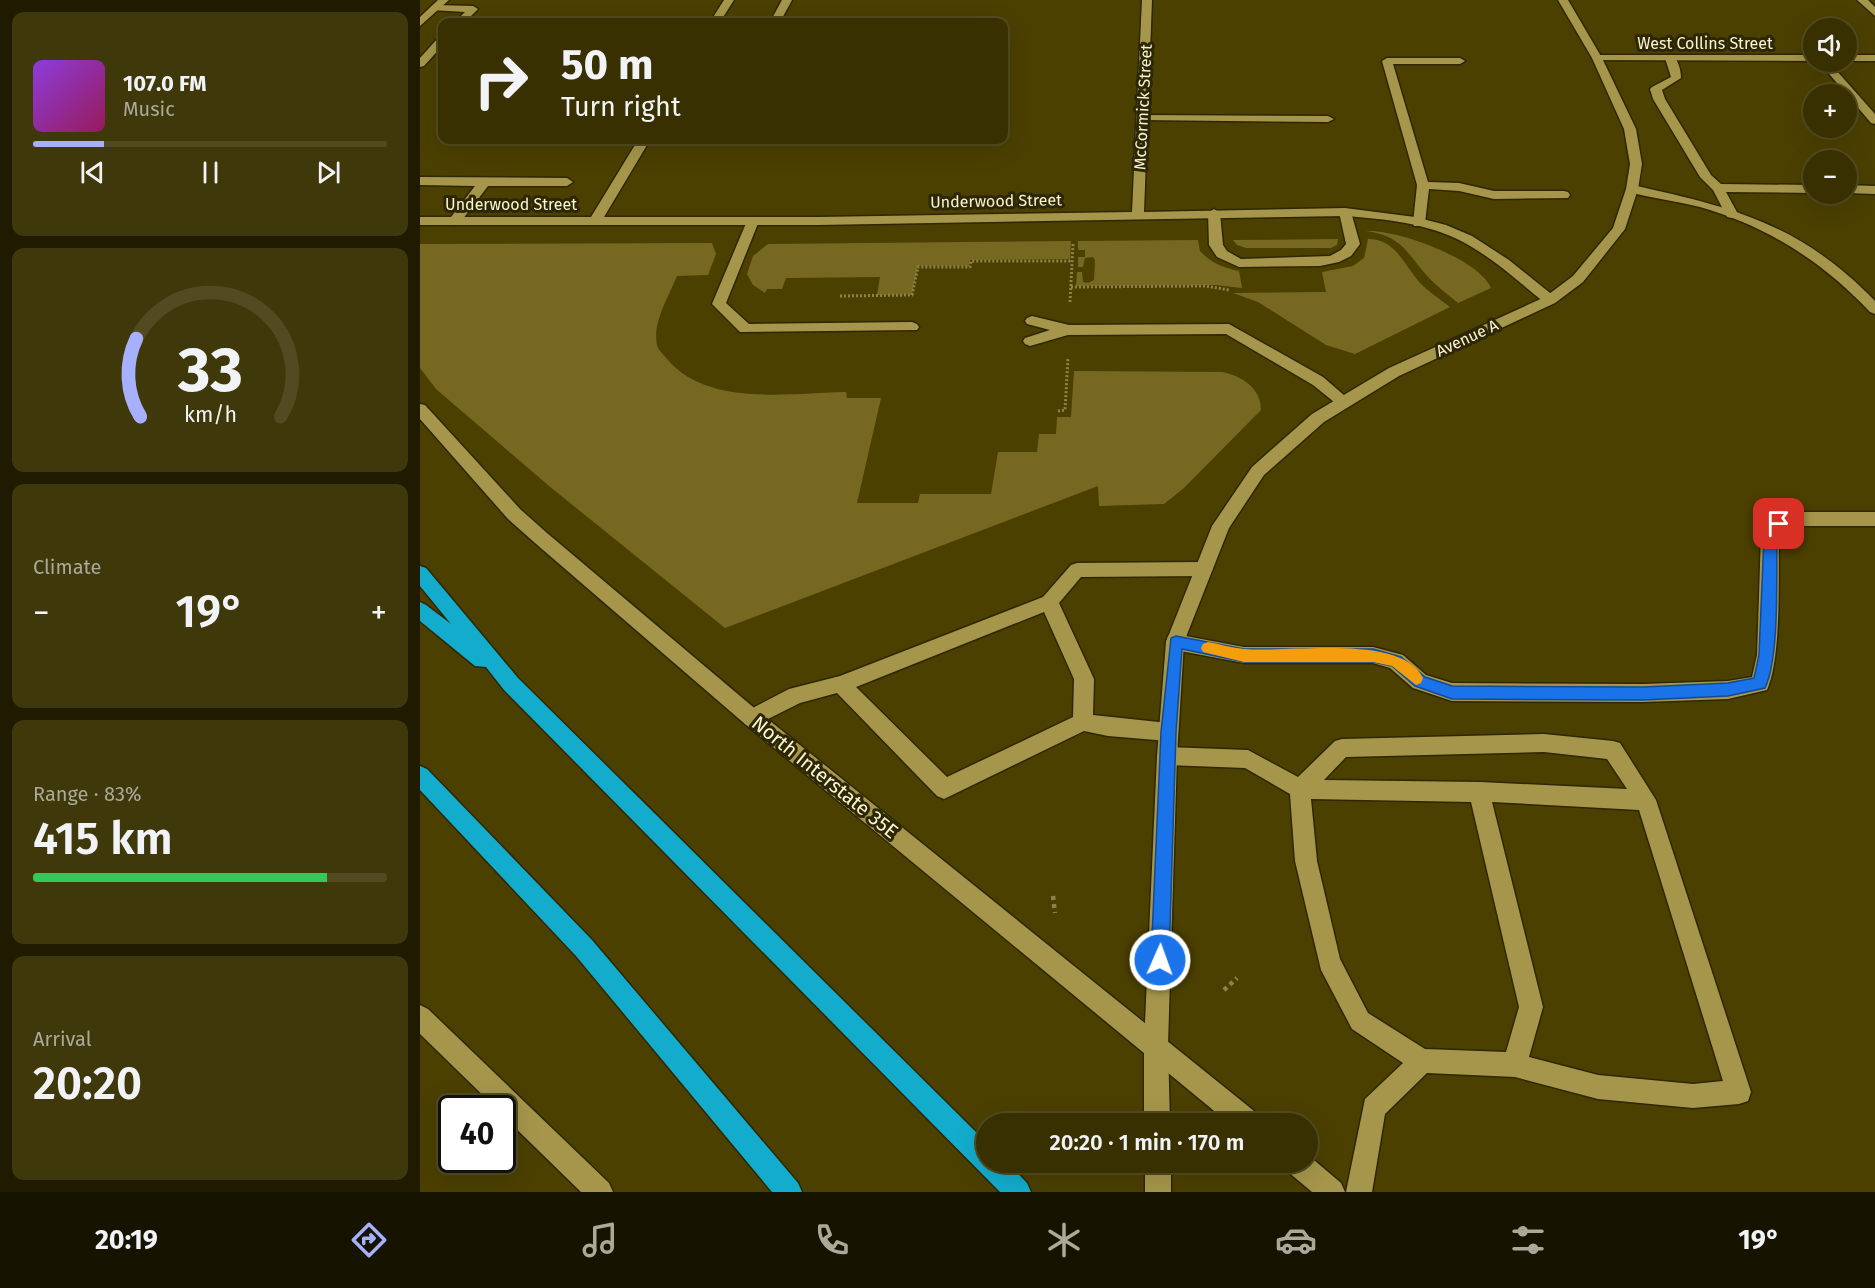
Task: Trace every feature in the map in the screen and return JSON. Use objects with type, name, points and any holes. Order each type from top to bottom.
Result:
[{"type":"highway","points":[[420,573],[512,684],[976,1150]]},
{"type":"highway","points":[[420,610],[512,684]]},
{"type":"highway","points":[[420,776],[585,948],[789,1192]]},
{"type":"highway","points":[[999,1173],[1018,1192]]},
{"type":"street","points":[[420,23],[444,0]]},
{"type":"street","points":[[718,18],[729,0]]},
{"type":"street","points":[[777,18],[788,0]]},
{"type":"street","name":"McCormick Street","points":[[1138,214],[1147,0]]},
{"type":"street","name":"Avenue A","points":[[1176,642],[1221,526],[1258,471],[1318,418],[1394,372],[1550,300],[1578,279],[1618,229],[1632,189],[1636,164],[1630,129],[1597,58],[1563,0]]},
{"type":"street","points":[[1862,0],[1875,13]]},
{"type":"street","points":[[435,8],[473,9],[464,18]]},
{"type":"street","points":[[420,64],[438,41]]},
{"type":"street","name":"West Collins Street","points":[[1597,58],[1803,58]]},
{"type":"street","points":[[1670,58],[1676,71],[1676,78],[1656,89],[1659,99],[1706,177],[1718,188],[1732,214]]},
{"type":"street","points":[[1857,58],[1875,58]]},
{"type":"street","points":[[1419,223],[1423,185],[1387,61],[1460,61]]},
{"type":"street","points":[[1833,72],[1875,121]]},
{"type":"street","points":[[1143,118],[1328,119]]},
{"type":"street","points":[[595,221],[642,144]]},
{"type":"street","points":[[420,181],[567,182]]},
{"type":"street","points":[[454,221],[484,182]]},
{"type":"street","points":[[1423,185],[1459,187],[1494,195],[1564,195]]},
{"type":"street","points":[[1718,188],[1803,189]]},
{"type":"street","points":[[1632,189],[1713,207],[1789,239],[1826,262],[1875,309]]},
{"type":"street","points":[[1857,189],[1875,190]]},
{"type":"street","points":[[1214,213],[1216,245],[1222,254],[1239,263],[1320,262],[1334,259],[1346,253],[1353,244],[1345,212]]},
{"type":"street","name":"Underwood Street","points":[[420,221],[753,221],[1345,212],[1384,215],[1456,233],[1492,255],[1550,300]]},
{"type":"street","points":[[753,221],[719,304],[745,329],[912,327]]},
{"type":"street","points":[[1032,321],[1069,330],[1229,329],[1318,381],[1344,402]]},
{"type":"street","points":[[1030,341],[1069,330]]},
{"type":"street","name":"North Interstate 35E","points":[[420,409],[514,514],[752,718],[1237,1113]]},
{"type":"street","points":[[1157,1113],[1156,1045],[1167,756],[1176,642],[1244,655],[1373,655],[1396,661],[1420,682],[1452,693],[1643,693],[1728,690],[1760,684],[1766,655],[1770,536],[1779,524],[1798,519],[1875,519]]},
{"type":"street","points":[[752,718],[796,694],[841,684],[1049,602],[1077,570],[1204,569]]},
{"type":"street","points":[[1049,602],[1084,679],[1083,722]]},
{"type":"street","points":[[841,684],[944,789],[1083,722],[1108,727],[1168,732]]},
{"type":"street","points":[[1544,743],[1613,750],[1646,800],[1739,1092],[1693,1096],[1598,1087],[1515,1065],[1422,1061],[1360,1021],[1329,962],[1305,861],[1300,789],[1342,748],[1544,743]]},
{"type":"street","points":[[1167,756],[1248,759],[1300,789],[1480,792],[1646,800]]},
{"type":"street","points":[[1480,792],[1489,838],[1531,1007],[1515,1065]]},
{"type":"street","points":[[420,1017],[600,1192]]},
{"type":"street","points":[[1359,1192],[1374,1108],[1422,1061]]},
{"type":"street","points":[[1158,1173],[1158,1192]]},
{"type":"street","points":[[1309,1173],[1332,1192]]},
{"type":"path","points":[[840,296],[912,296],[918,267],[970,267],[971,261],[1072,261]]},
{"type":"path","points":[[1071,287],[1206,286],[1235,291]]},
{"type":"path","points":[[1053,896],[1055,913]]},
{"type":"path","points":[[1224,990],[1237,978]]},
{"type":"shaded area","points":[[1366,231],[1397,235],[1436,248],[1471,267],[1491,288],[1458,303],[1432,281],[1398,243]]},
{"type":"shaded area","points":[[1338,239],[1337,245],[1331,248],[1246,248],[1237,245],[1233,240]]},
{"type":"shaded area","points":[[1368,239],[1378,240],[1393,248],[1420,283],[1450,307],[1355,354],[1326,345],[1258,302],[1233,293],[1326,292],[1322,272],[1353,266],[1364,258]]},
{"type":"shaded area","points":[[1198,240],[1200,251],[1209,259],[1223,267],[1239,271],[1242,288],[1215,285],[1076,286],[1077,272],[1082,272],[1083,282],[1088,283],[1094,280],[1095,260],[1093,257],[1085,258],[1083,267],[1078,267],[1078,257],[1085,257],[1085,250],[1078,250],[1078,241]]},
{"type":"shaded area","points":[[1071,241],[1070,259],[970,260],[969,266],[918,266],[912,294],[877,295],[880,277],[786,278],[782,289],[767,289],[765,293],[753,285],[747,274],[753,256],[768,244]]},
{"type":"shaded area","points":[[712,243],[716,254],[708,275],[677,276],[659,319],[656,337],[659,349],[685,375],[705,385],[727,391],[776,395],[846,392],[847,398],[881,398],[857,503],[918,503],[920,494],[991,494],[998,452],[1037,452],[1039,434],[1056,434],[1057,417],[1071,417],[1074,371],[1222,372],[1249,384],[1258,395],[1261,410],[1184,488],[1164,504],[1099,506],[1098,486],[725,628],[549,486],[436,389],[420,368],[420,244]]},
{"type":"slow traffic","points":[[1208,648],[1244,655],[1373,655],[1396,661],[1416,678]]},
{"type":"route","points":[[1160,960],[1169,712],[1176,642],[1244,655],[1373,655],[1396,661],[1420,682],[1452,693],[1643,693],[1728,690],[1760,684],[1766,655],[1770,536],[1779,524]]}]
